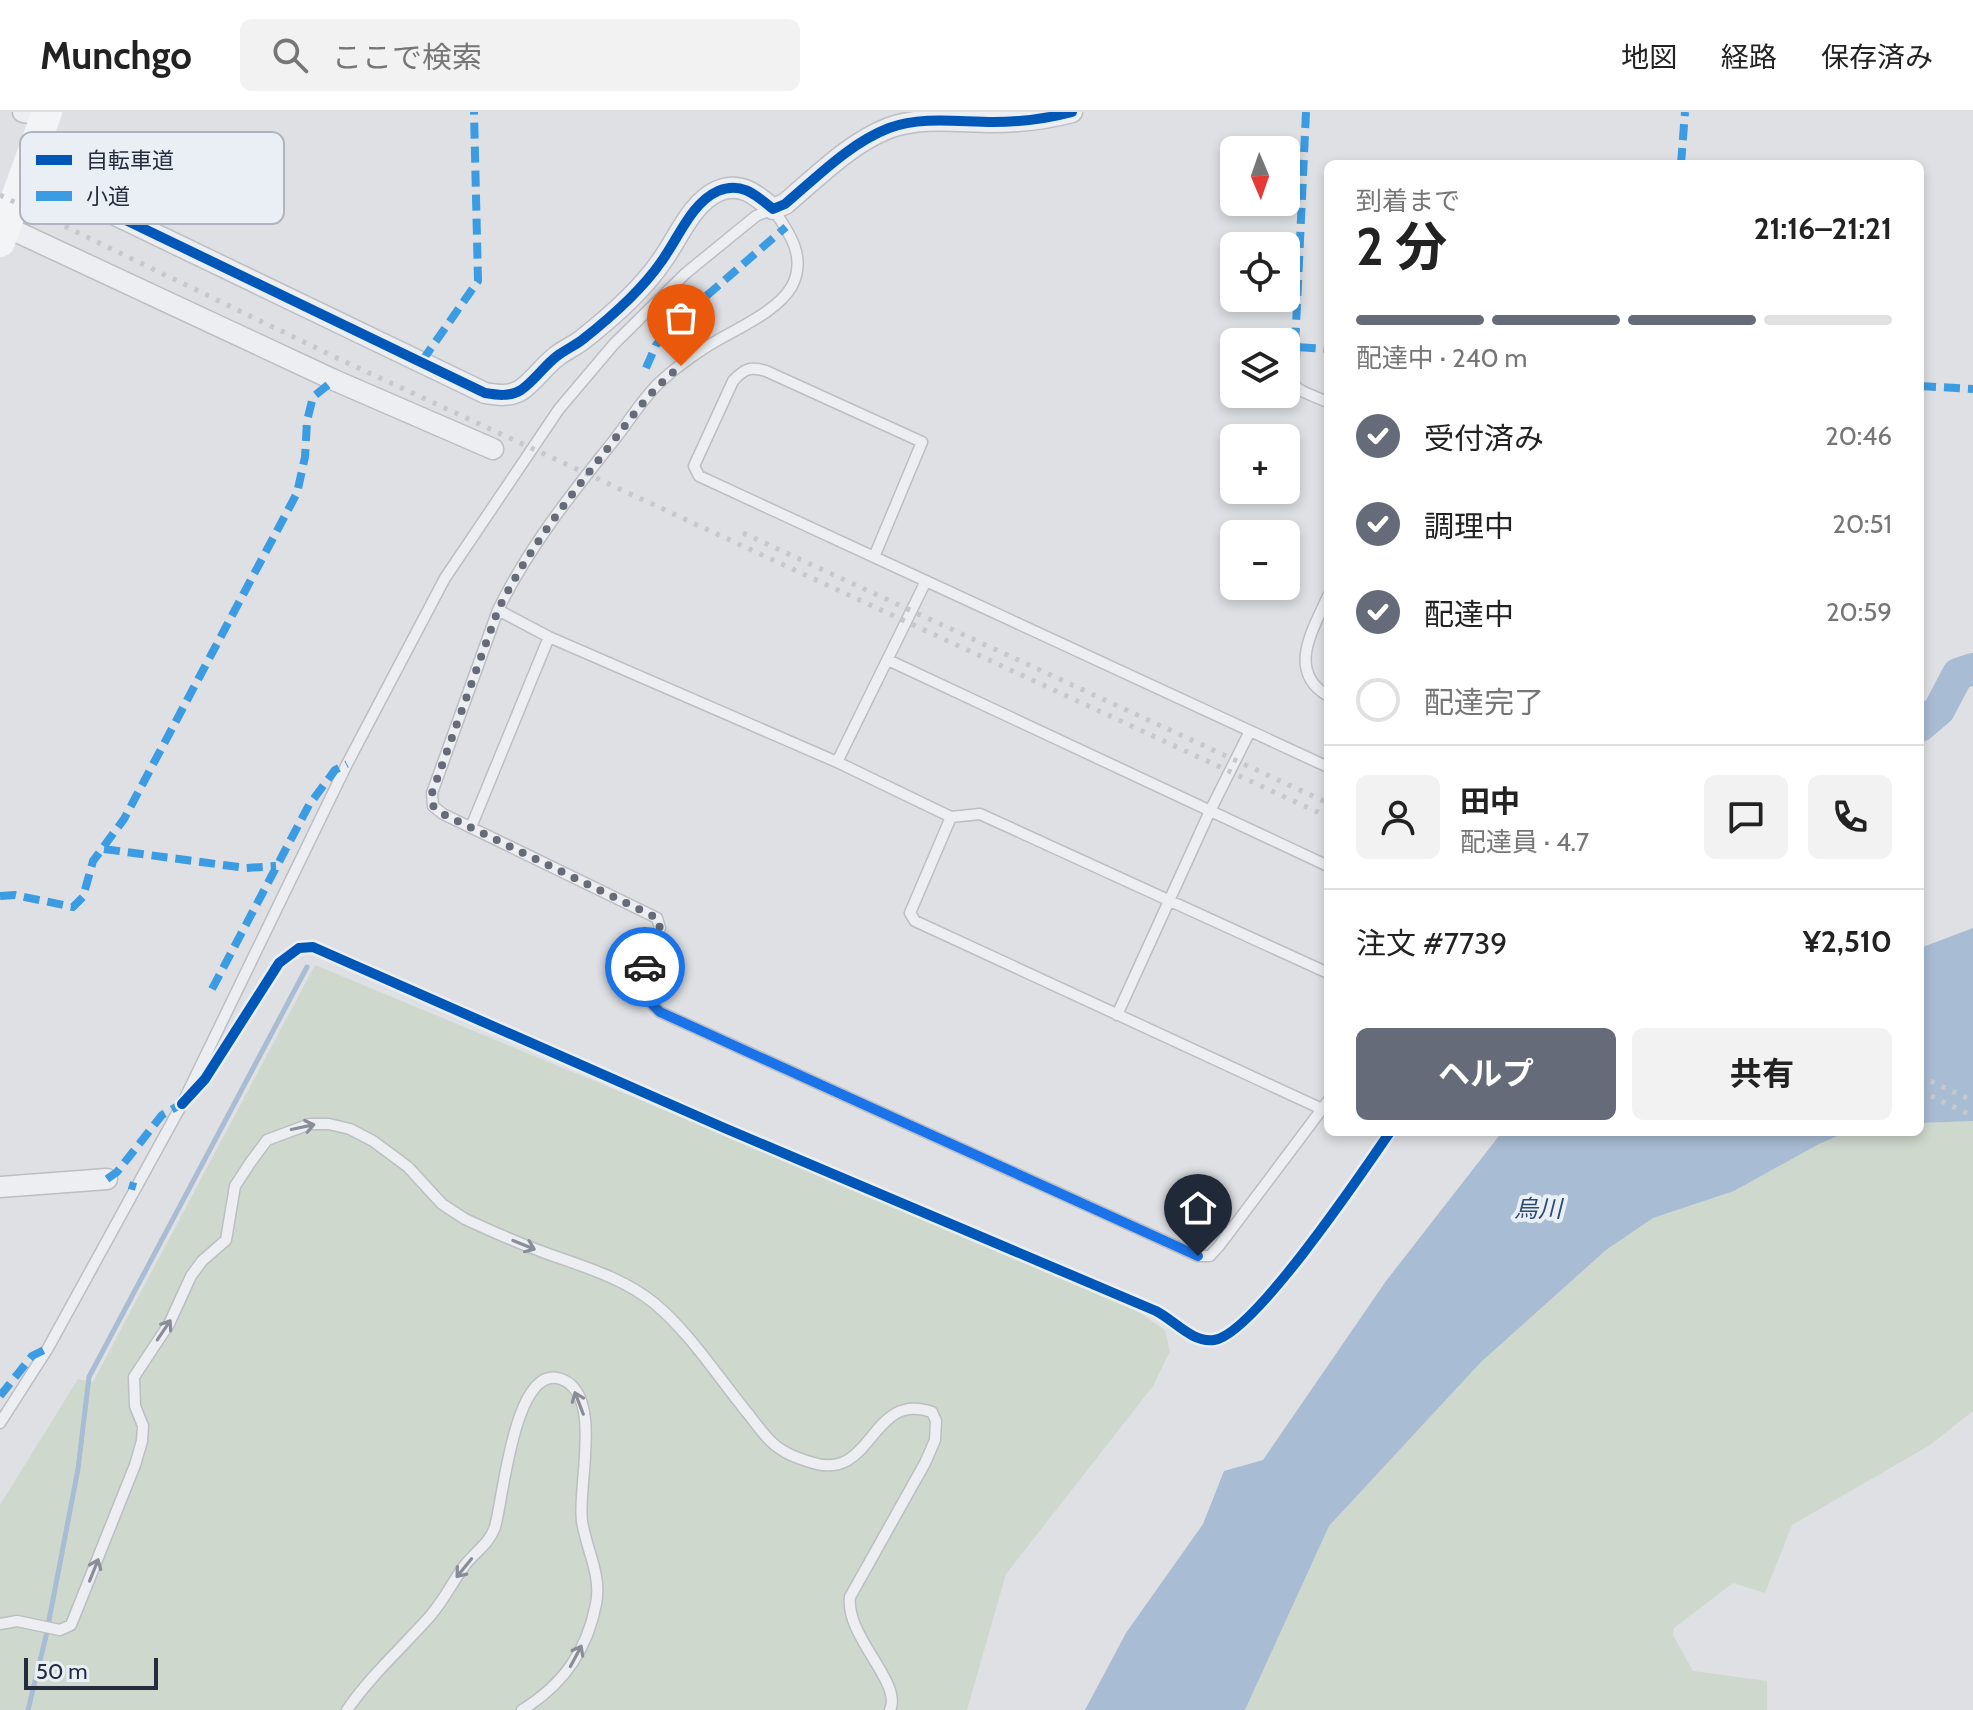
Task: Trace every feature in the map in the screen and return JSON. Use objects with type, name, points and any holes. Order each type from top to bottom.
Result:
[{"type":"main road","points":[[2,231],[20,187]]},
{"type":"street","points":[[135,224],[485,393],[499,396],[522,390],[555,357],[582,340],[621,305],[660,264],[693,212],[718,191],[740,187],[751,191],[773,209],[785,204],[863,141],[926,116],[997,122],[1049,118],[1072,112]]},
{"type":"street","points":[[2,231],[493,449]]},
{"type":"street","points":[[0,1187],[107,1179]]},
{"type":"lane","points":[[0,1423],[48,1348],[182,1104],[347,764],[445,578],[559,409],[614,344],[686,273],[756,216],[773,209],[795,244],[797,275],[791,287],[784,297],[748,323],[704,348],[658,383],[560,509],[510,585],[498,610],[432,793],[433,806],[657,918],[660,928],[640,979],[640,989],[647,1001],[660,1012],[1198,1256],[1210,1256],[1219,1246],[1324,1106]]},
{"type":"lane","points":[[874,557],[922,442],[766,371],[754,367],[743,370],[733,381],[694,466],[699,476],[874,557],[926,581],[1250,731],[1324,765]]},
{"type":"lane","points":[[1300,390],[1324,400]]},
{"type":"lane","points":[[837,762],[926,581]]},
{"type":"lane","points":[[1324,605],[1306,647],[1306,667],[1313,687],[1324,694]]},
{"type":"lane","points":[[498,610],[549,637],[837,762],[951,817],[980,814],[1324,971]]},
{"type":"lane","points":[[471,827],[549,637]]},
{"type":"lane","points":[[888,660],[1324,864]]},
{"type":"lane","points":[[1117,1015],[1250,731]]},
{"type":"lane","points":[[951,817],[910,913],[915,921],[1117,1015],[1324,1105]]},
{"type":"lane","points":[[0,1624],[17,1621],[67,1629],[74,1620],[142,1441],[143,1426],[135,1406],[134,1377],[169,1324],[191,1276],[202,1261],[226,1240],[235,1186],[267,1140],[310,1124],[329,1124],[350,1129],[393,1155],[442,1204],[465,1219],[608,1276],[652,1302],[674,1322],[781,1450],[823,1466],[839,1464],[860,1452],[891,1415],[904,1408],[919,1407],[932,1412],[936,1421],[935,1440],[930,1452],[850,1597],[848,1608],[852,1622],[890,1688],[893,1704],[890,1710]]},
{"type":"lane","points":[[347,1710],[373,1675],[434,1612],[468,1562],[487,1544],[494,1529],[512,1439],[522,1411],[537,1384],[549,1378],[561,1379],[572,1386],[581,1400],[585,1417],[581,1520],[598,1587],[596,1603],[579,1652],[564,1677],[547,1695],[522,1710]]},
{"type":"shaded area","points":[[315,965],[1119,1299],[1165,1330],[1170,1351],[1153,1386],[1006,1574],[967,1710],[0,1710],[0,1505],[78,1379],[93,1382]]},
{"type":"shaded area","points":[[1973,1121],[1973,1411],[1930,1445],[1792,1525],[1765,1593],[1733,1583],[1674,1628],[1673,1635],[1693,1671],[1767,1681],[1767,1710],[1245,1710],[1329,1526],[1481,1362],[1606,1250],[1653,1218],[1734,1191],[1838,1136],[1924,1136],[1924,1123]]},
{"type":"water","points":[[1973,928],[1973,1121],[1924,1123],[1924,946]]},
{"type":"water","name":"烏川","points":[[1499,1136],[1838,1136],[1734,1191],[1653,1218],[1606,1250],[1481,1362],[1329,1526],[1245,1710],[1085,1710],[1126,1633],[1203,1524],[1224,1471],[1263,1460],[1386,1281]]},
{"type":"waterway","points":[[1924,723],[1939,710],[1958,674],[1973,669]]},
{"type":"waterway","points":[[28,1710],[46,1636],[78,1469],[89,1377],[307,967]]},
{"type":"railway","points":[[0,195],[20,205]]},
{"type":"railway","points":[[60,224],[339,359],[1324,815]]},
{"type":"railway","points":[[743,533],[1324,801]]},
{"type":"railway","points":[[1924,1078],[1973,1101]]},
{"type":"railway","points":[[1924,1093],[1973,1116]]},
{"type":"marked path","points":[[422,361],[478,281],[474,112]]},
{"type":"marked path","points":[[1306,112],[1295,347],[1324,349]]},
{"type":"marked path","points":[[1681,160],[1685,112]]},
{"type":"marked path","points":[[646,368],[656,345],[675,323],[786,227]]},
{"type":"marked path","points":[[0,896],[15,895],[73,907],[83,897],[93,861],[124,819],[297,493],[313,397],[334,380]]},
{"type":"marked path","points":[[1924,386],[1973,389]]},
{"type":"marked path","points":[[212,989],[309,805],[335,770],[347,764]]},
{"type":"marked path","points":[[104,849],[246,868],[276,866]]},
{"type":"marked path","points":[[107,1179],[117,1172],[162,1115],[182,1104]]},
{"type":"marked path","points":[[129,1185],[136,1187]]},
{"type":"marked path","points":[[0,1396],[32,1356],[48,1348]]},
{"type":"cycle path","points":[[134,224],[485,393],[512,394],[521,390],[557,356],[582,340],[624,304],[653,273],[700,204],[718,191],[741,189],[773,209],[785,204],[861,142],[889,128],[927,121],[1023,121],[1072,112]]},
{"type":"cycle path","points":[[182,1104],[205,1079],[279,963],[299,948],[313,947],[722,1127],[1156,1311],[1191,1335],[1206,1340],[1214,1340],[1232,1331],[1280,1282],[1387,1136]]},
{"type":"way so far","points":[[645,967],[660,928],[657,918],[443,814],[433,806],[432,793],[498,610],[510,585],[560,509],[658,383],[681,366]]},
{"type":"route","points":[[645,967],[640,989],[647,1001],[660,1012],[1198,1256]]}]
